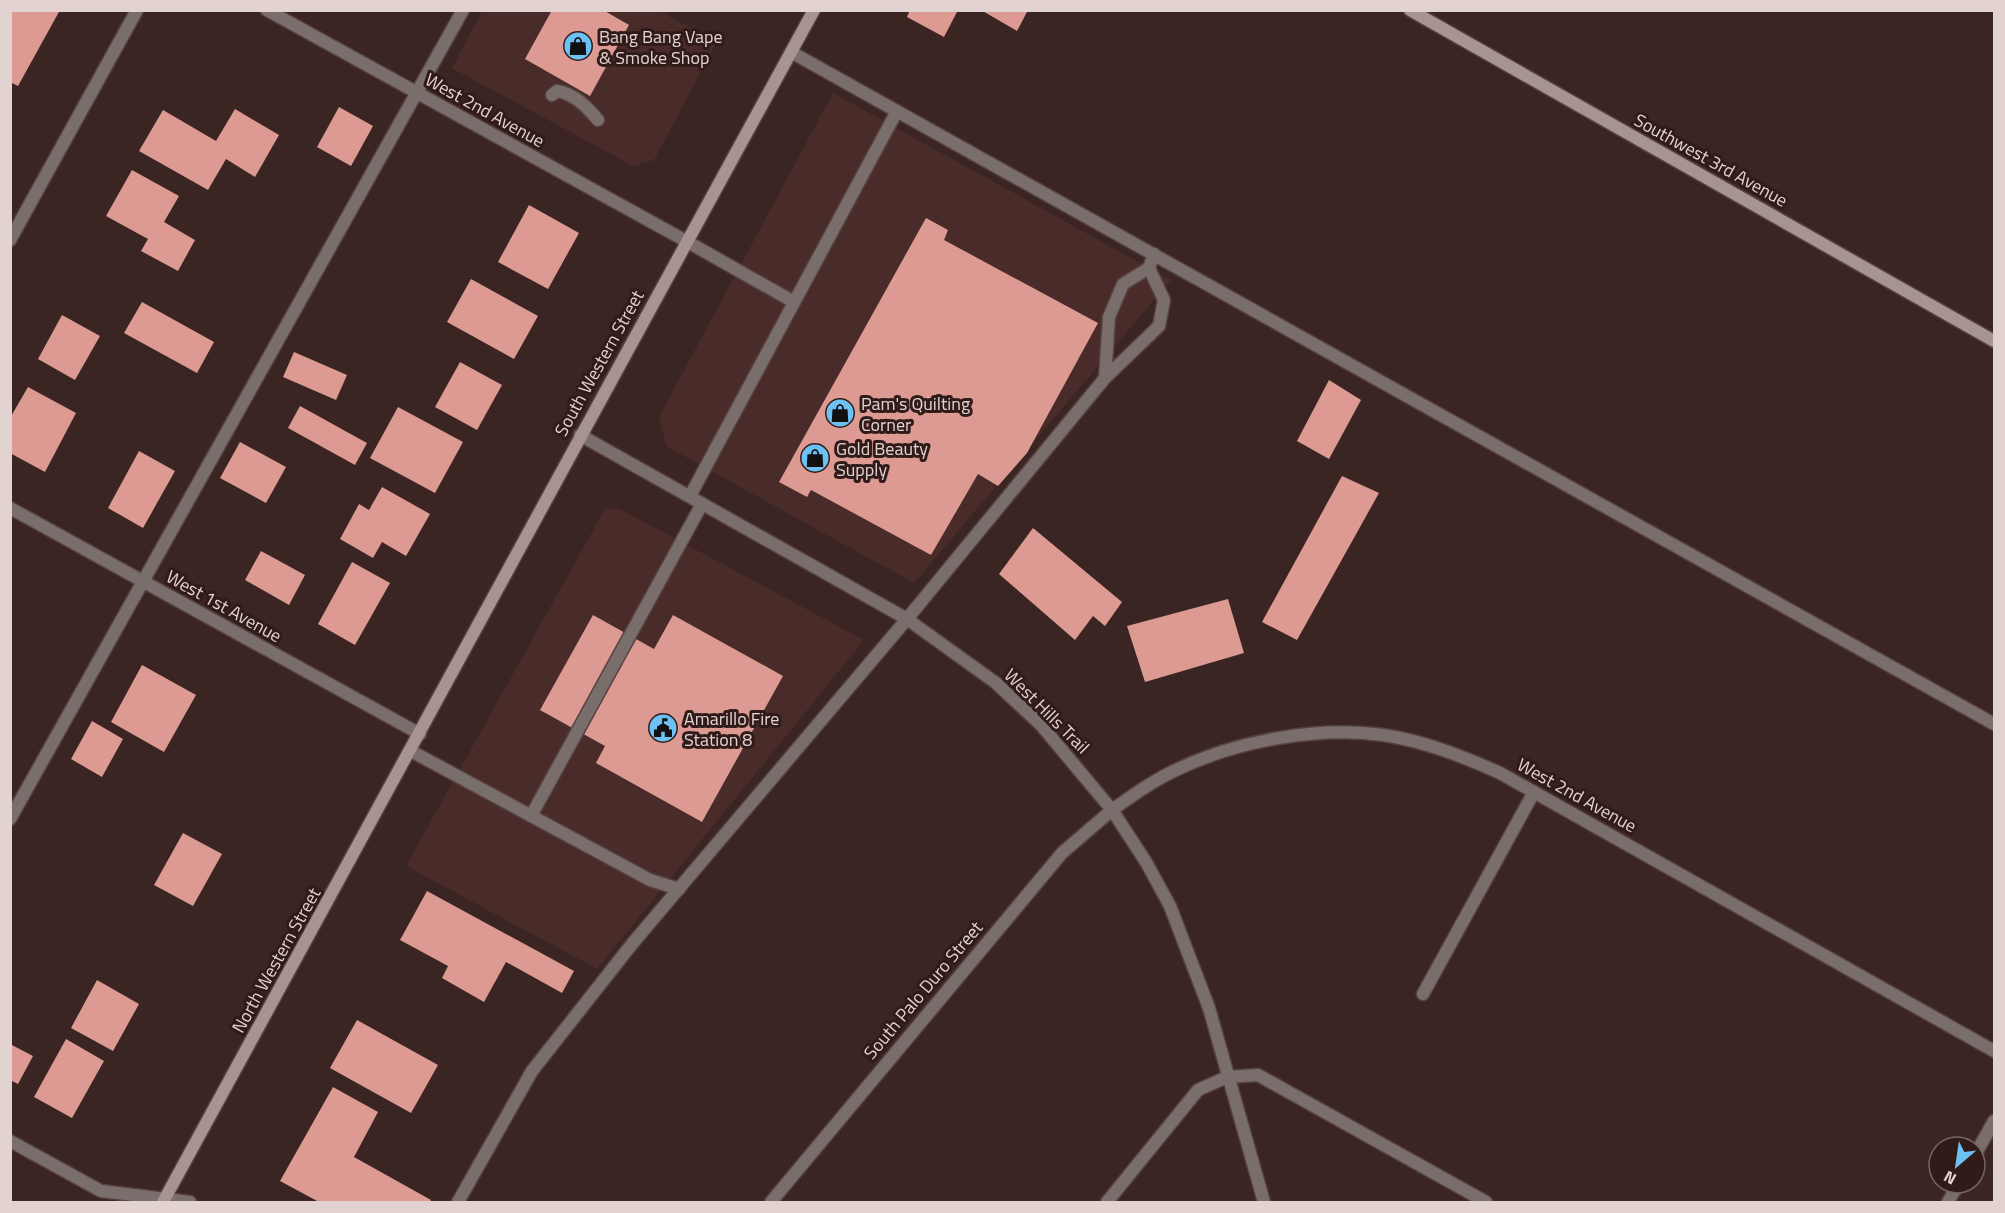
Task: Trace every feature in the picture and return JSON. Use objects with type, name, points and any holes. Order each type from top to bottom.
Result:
[{"type":"main road","name":"South Western Street","points":[[420,734],[580,435],[814,10]]},
{"type":"main road","name":"Southwest 3rd Avenue","points":[[1410,10],[1995,341]]},
{"type":"main road","name":"North Western Street","points":[[164,1201],[420,734]]},
{"type":"street","points":[[10,240],[137,10]]},
{"type":"street","name":"West 2nd Avenue","points":[[267,10],[794,302]]},
{"type":"street","points":[[10,819],[463,10]]},
{"type":"street","points":[[791,52],[1995,724]]},
{"type":"street","points":[[552,95],[557,91],[563,92],[586,105],[598,120]]},
{"type":"street","points":[[690,496],[897,111]]},
{"type":"street","points":[[1106,378],[1109,317],[1123,284],[1149,268],[1154,254]]},
{"type":"street","points":[[458,1203],[532,1071],[679,889],[907,619],[1106,378],[1159,326],[1164,300],[1149,268]]},
{"type":"street","name":"West Hills Trail","points":[[580,435],[907,619],[996,683],[1041,725],[1112,810],[1146,862],[1170,906],[1209,1008],[1264,1203]]},
{"type":"street","points":[[531,816],[702,504]]},
{"type":"street","name":"West 1st Avenue","points":[[10,508],[420,734]]},
{"type":"street","name":"West 2nd Avenue","points":[[1112,810],[1144,788],[1178,769],[1216,754],[1256,743],[1297,735],[1382,735],[1423,744],[1461,756],[1500,773],[1995,1051]]},
{"type":"street","points":[[411,751],[650,880],[679,889]]},
{"type":"street","points":[[1423,994],[1534,792]]},
{"type":"street","name":"South Palo Duro Street","points":[[771,1203],[1028,892],[1062,853],[1112,810]]},
{"type":"street","points":[[1107,1203],[1197,1090],[1227,1077],[1258,1075],[1486,1203]]},
{"type":"street","points":[[1987,1135],[1995,1121]]},
{"type":"street","points":[[10,1141],[101,1191],[190,1203]]},
{"type":"shaded area","points":[[482,11],[659,11],[717,42],[654,160],[633,166],[452,68]]},
{"type":"shaded area","points":[[833,93],[1171,280],[914,583],[666,446],[659,417]]},
{"type":"shaded area","points":[[605,509],[620,509],[864,640],[597,969],[406,866]]},
{"type":"building","points":[[10,10],[60,10],[18,86],[10,82]]},
{"type":"building","points":[[552,10],[603,10],[629,25],[590,96],[525,59]]},
{"type":"building","points":[[910,10],[958,10],[944,37],[907,17]]},
{"type":"building","points":[[981,10],[1028,10],[1017,31]]},
{"type":"building","points":[[339,107],[373,126],[351,166],[317,147]]},
{"type":"building","points":[[235,109],[279,135],[255,177],[226,159],[208,190],[139,151],[163,110],[216,141]]},
{"type":"building","points":[[132,170],[179,196],[164,222],[195,240],[178,271],[141,251],[148,239],[106,216]]},
{"type":"building","points":[[529,205],[579,233],[548,289],[498,262]]},
{"type":"building","points":[[926,218],[948,230],[944,240],[1098,323],[1027,453],[998,486],[978,474],[931,555],[811,490],[807,497],[779,482]]},
{"type":"building","points":[[471,279],[538,316],[514,359],[447,322]]},
{"type":"building","points":[[142,302],[214,342],[197,373],[124,333]]},
{"type":"building","points":[[62,315],[100,336],[75,380],[38,359]]},
{"type":"building","points":[[294,352],[347,375],[336,400],[283,377]]},
{"type":"building","points":[[460,362],[502,385],[477,430],[435,407]]},
{"type":"building","points":[[1329,380],[1361,400],[1329,459],[1297,441]]},
{"type":"building","points":[[28,387],[76,413],[45,472],[10,453],[10,418]]},
{"type":"building","points":[[300,406],[367,443],[355,465],[288,428]]},
{"type":"building","points":[[398,407],[463,442],[435,493],[370,458]]},
{"type":"building","points":[[240,442],[286,467],[266,503],[220,478]]},
{"type":"building","points":[[139,451],[175,471],[143,528],[108,508]]},
{"type":"building","points":[[1342,476],[1379,493],[1297,640],[1262,622]]},
{"type":"building","points":[[382,487],[430,514],[406,556],[382,542],[373,558],[340,539],[359,504],[369,510]]},
{"type":"building","points":[[1033,528],[1122,602],[1105,626],[1093,616],[1075,640],[999,574]]},
{"type":"building","points":[[261,551],[305,575],[289,605],[245,580]]},
{"type":"building","points":[[352,562],[390,583],[355,645],[318,624]]},
{"type":"building","points":[[1228,599],[1244,653],[1145,682],[1127,626]]},
{"type":"building","name":"Amarillo Fire Station 8","points":[[593,615],[654,649],[673,615],[783,676],[702,822],[596,763],[605,746],[540,710]]},
{"type":"building","points":[[142,665],[196,695],[164,752],[111,722]]},
{"type":"building","points":[[92,721],[123,739],[102,777],[71,759]]},
{"type":"building","points":[[183,833],[222,854],[193,906],[154,885]]},
{"type":"building","points":[[427,891],[574,971],[562,993],[506,962],[484,1002],[442,978],[448,966],[400,940]]},
{"type":"building","points":[[97,980],[139,1004],[113,1051],[71,1028]]},
{"type":"building","points":[[357,1020],[438,1065],[411,1113],[330,1068]]},
{"type":"building","points":[[66,1039],[104,1061],[72,1118],[34,1097]]},
{"type":"building","points":[[10,1044],[33,1056],[18,1084],[10,1080]]},
{"type":"building","points":[[333,1087],[378,1112],[354,1157],[431,1200],[430,1202],[319,1202],[280,1181]]},
{"type":"place","name":"Bang Bang Vape & Smoke Shop","points":[[578,46]]},
{"type":"place","name":"Pam's Quilting Corner","points":[[840,413]]},
{"type":"place","name":"Gold Beauty Supply","points":[[815,458]]},
{"type":"place","name":"Amarillo Fire Station 8","points":[[663,728]]}]
